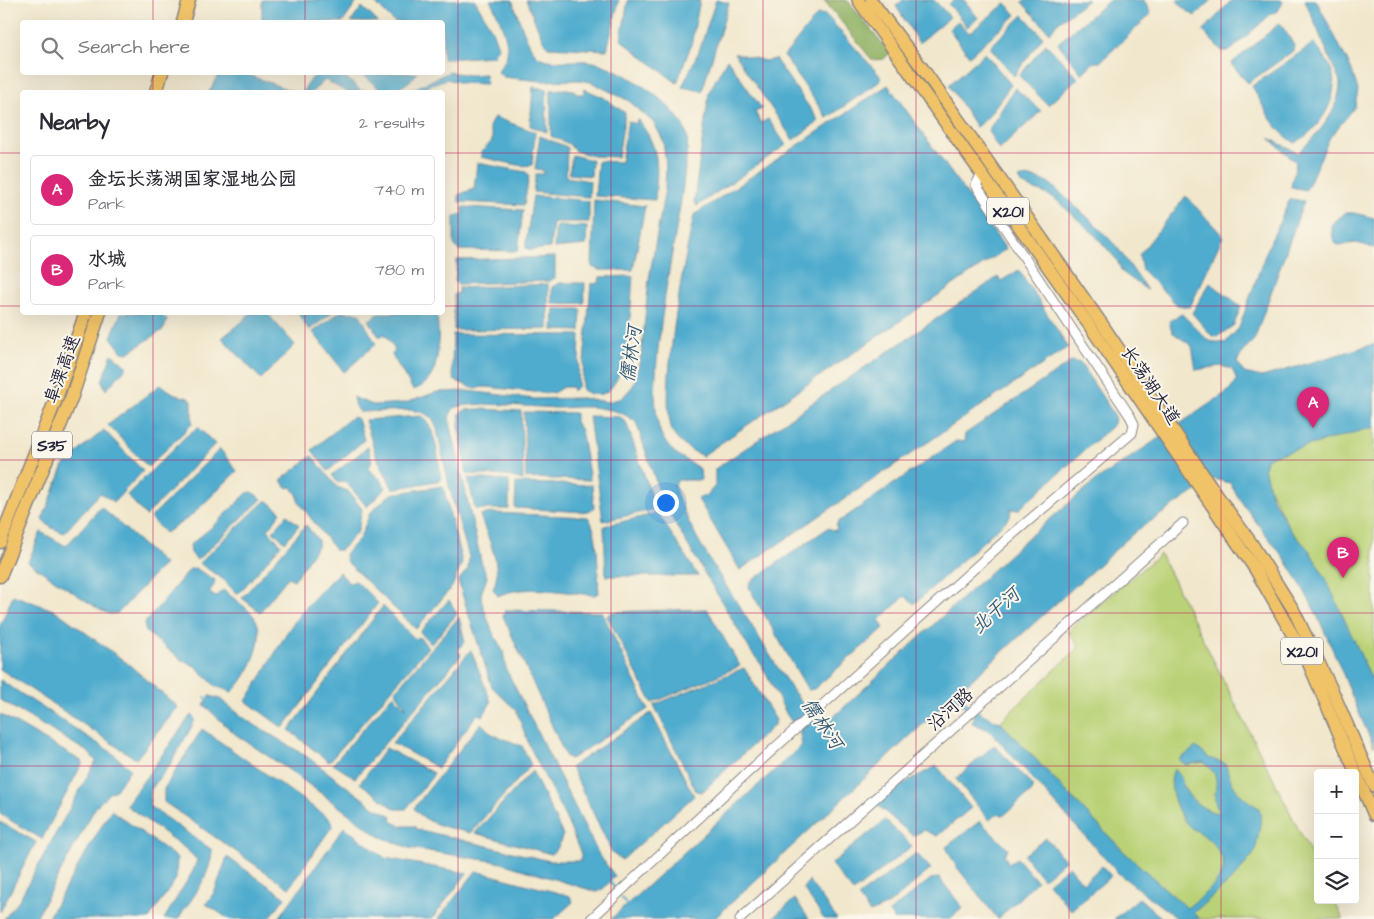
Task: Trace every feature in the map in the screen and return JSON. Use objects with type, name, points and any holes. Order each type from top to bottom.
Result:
[{"type":"highway","points":[[177,20],[182,0]]},
{"type":"highway","points":[[184,20],[189,0]]},
{"type":"highway","points":[[157,90],[161,75]]},
{"type":"highway","points":[[164,90],[168,75]]},
{"type":"highway","name":"阜溧高速","points":[[0,542],[56,399],[85,315]]},
{"type":"highway","name":"阜溧高速","points":[[0,576],[72,396],[99,315]]},
{"type":"main road","name":"长荡湖大道","points":[[858,0],[1160,420],[1212,497],[1304,655],[1374,815]]},
{"type":"main road","name":"长荡湖大道","points":[[871,1],[923,69],[1102,324],[1160,420]]},
{"type":"main road","name":"长荡湖大道","points":[[1212,497],[1252,544],[1293,609],[1333,692],[1374,786]]},
{"type":"street","points":[[591,919],[747,773],[1007,538],[1132,433],[1134,424],[1130,416],[976,185],[982,174]]},
{"type":"street","name":"沿河路","points":[[740,919],[1183,523]]},
{"type":"green space","points":[[824,0],[847,0],[890,53],[884,59],[872,60]]},
{"type":"green space","points":[[1374,381],[1374,703],[1252,452]]},
{"type":"green space","points":[[1160,554],[1314,860],[1314,904],[1336,904],[1343,919],[1200,919],[1167,893],[1123,851],[1000,722],[1079,647],[1068,631]]},
{"type":"water","points":[[262,0],[355,0],[357,2],[344,20],[262,20]]},
{"type":"water","points":[[372,0],[475,0],[492,30],[498,47],[493,56],[445,59],[445,20],[392,20]]},
{"type":"water","points":[[490,0],[512,0],[527,40],[539,57],[557,61],[588,61],[615,70],[659,98],[671,109],[686,132],[687,148],[681,202],[658,351],[655,387],[657,417],[666,444],[679,456],[700,469],[701,480],[678,480],[674,486],[697,538],[781,672],[817,722],[827,723],[1024,541],[1094,482],[1230,390],[1237,380],[1232,369],[1220,366],[1196,370],[1192,346],[1172,332],[1169,321],[1182,314],[1209,341],[1225,343],[1239,328],[1266,252],[1290,199],[1304,201],[1254,340],[1244,350],[1237,362],[1244,373],[1262,377],[1374,344],[1374,427],[1275,455],[1266,459],[1264,468],[1272,498],[1292,532],[1309,550],[1325,577],[1374,684],[1374,747],[1316,613],[1292,570],[1244,506],[1230,483],[1214,479],[1136,531],[958,692],[977,710],[1000,722],[1123,851],[1187,908],[1207,892],[1220,878],[1223,861],[1213,844],[1204,835],[1190,827],[1180,815],[1172,791],[1172,775],[1174,769],[1194,801],[1216,813],[1218,811],[1214,774],[1203,762],[1186,765],[1179,760],[1196,747],[1209,758],[1226,764],[1233,785],[1246,800],[1259,808],[1261,820],[1255,852],[1236,876],[1193,913],[1200,919],[1178,919],[1119,874],[989,730],[972,723],[975,716],[953,696],[714,919],[611,919],[802,745],[800,734],[787,715],[761,664],[752,653],[663,503],[636,422],[625,415],[609,410],[592,407],[555,408],[478,404],[455,408],[449,418],[481,561],[487,577],[481,594],[482,603],[492,631],[503,651],[506,669],[599,855],[615,876],[602,890],[597,892],[498,862],[409,848],[379,836],[292,772],[235,734],[204,705],[210,696],[220,699],[248,721],[306,756],[374,807],[392,816],[391,821],[401,826],[415,826],[416,829],[550,861],[581,861],[581,854],[567,821],[530,747],[516,710],[492,687],[458,581],[468,569],[469,557],[450,490],[437,429],[432,418],[424,413],[411,410],[359,412],[353,397],[373,405],[405,403],[437,392],[467,391],[535,399],[582,398],[608,402],[622,398],[633,386],[641,356],[649,279],[665,189],[666,164],[663,140],[654,123],[629,101],[591,82],[578,80],[541,81],[503,77],[498,72],[506,58],[507,45],[500,20]]},
{"type":"water","points":[[526,0],[619,0],[607,50],[548,47],[543,40]]},
{"type":"water","points":[[628,0],[700,0],[691,45],[677,83],[621,40]]},
{"type":"water","points":[[716,0],[729,3],[702,91],[682,87],[699,51]]},
{"type":"water","points":[[903,0],[934,0],[950,17],[919,43],[896,6]]},
{"type":"water","points":[[955,0],[964,0],[978,18],[967,27],[949,4]]},
{"type":"water","points":[[1027,0],[1088,0],[1057,23],[1050,33],[1022,2]]},
{"type":"water","points":[[1110,0],[1144,0],[1151,14],[1100,62],[1094,62],[1082,74],[1058,43]]},
{"type":"water","points":[[1177,0],[1212,0],[1195,16],[1183,8]]},
{"type":"water","points":[[1232,0],[1281,0],[1283,2],[1278,11],[1272,13],[1230,51],[1222,51],[1203,31]]},
{"type":"water","points":[[1305,0],[1316,0],[1351,68],[1358,90],[1355,107],[1330,137],[1306,190],[1291,187],[1296,162],[1269,138],[1298,153],[1326,121],[1332,112],[1339,93],[1340,82]]},
{"type":"water","points":[[1006,3],[1016,15],[969,56],[949,29],[958,21],[969,33]]},
{"type":"water","points":[[362,7],[376,20],[352,20]]},
{"type":"water","points":[[818,14],[826,15],[881,77],[879,82],[827,118],[784,56]]},
{"type":"water","points":[[1023,15],[1043,37],[1014,76],[990,47]]},
{"type":"water","points":[[1280,23],[1294,45],[1293,51],[1248,83],[1231,64]]},
{"type":"water","points":[[1314,43],[1331,69],[1334,80],[1333,91],[1331,101],[1320,121],[1295,143],[1280,131],[1265,110],[1252,86]]},
{"type":"water","points":[[1046,44],[1078,78],[1048,105],[1019,76]]},
{"type":"water","points":[[734,53],[765,61],[775,59],[819,121],[793,140]]},
{"type":"water","points":[[985,53],[1011,85],[986,119],[976,127],[949,85]]},
{"type":"water","points":[[727,59],[762,109],[755,112],[761,123],[768,119],[786,145],[697,206],[694,201],[709,92]]},
{"type":"water","points":[[449,72],[470,75],[485,74],[486,84],[462,83],[447,79],[432,84],[424,90],[411,90]]},
{"type":"water","points":[[218,75],[248,75],[289,90],[210,90]]},
{"type":"water","points":[[343,75],[360,90],[343,90],[325,80],[314,90],[304,90],[315,76]]},
{"type":"water","points":[[363,75],[415,75],[411,80],[395,90],[381,90]]},
{"type":"water","points":[[888,85],[1006,249],[702,456],[686,447],[673,433],[669,416],[668,391],[679,293],[694,215]]},
{"type":"water","points":[[533,87],[546,89],[547,132],[530,126]]},
{"type":"water","points":[[1015,88],[1041,111],[999,150],[988,131]]},
{"type":"water","points":[[584,89],[603,97],[625,113],[618,157],[594,156],[575,151],[569,144],[551,136],[551,90],[574,90],[576,94],[584,94]]},
{"type":"water","points":[[494,117],[535,132],[532,165],[522,166],[481,157],[481,152],[492,141],[489,127]]},
{"type":"water","points":[[637,119],[650,139],[656,157],[655,200],[595,196],[598,161],[621,162],[628,121],[636,124]]},
{"type":"water","points":[[540,136],[567,147],[566,177],[590,181],[589,197],[533,192],[536,174],[543,174],[543,170],[535,169]]},
{"type":"water","points":[[572,155],[592,160],[591,176],[569,174]]},
{"type":"water","points":[[477,163],[526,172],[529,176],[524,205],[459,202],[458,195],[474,189]]},
{"type":"water","points":[[1030,177],[1048,182],[1093,222],[1117,247],[1147,290],[1122,272],[1117,260],[1094,234],[1053,197],[1023,185],[1019,178]]},
{"type":"water","points":[[533,196],[589,201],[589,222],[553,222],[550,248],[530,250],[526,248],[526,243]]},
{"type":"water","points":[[1186,196],[1223,236],[1190,307],[1177,305],[1142,270],[1139,255]]},
{"type":"water","points":[[594,200],[645,206],[633,270],[600,270],[592,267]]},
{"type":"water","points":[[463,207],[523,210],[518,251],[458,250],[454,244],[454,216],[463,214]]},
{"type":"water","points":[[1345,213],[1354,213],[1374,218],[1374,248],[1357,243],[1337,245],[1333,238],[1331,225]]},
{"type":"water","points":[[556,226],[587,227],[586,245],[554,248]]},
{"type":"water","points":[[555,257],[555,278],[548,281],[457,284],[455,280],[457,260]]},
{"type":"water","points":[[1019,270],[1068,347],[740,570],[698,499],[707,495],[715,486],[715,469],[998,277],[1001,281]]},
{"type":"water","points":[[633,276],[629,331],[619,374],[611,388],[598,394],[582,390],[591,284],[599,283],[600,277]]},
{"type":"water","points":[[560,283],[585,283],[584,303],[552,304],[552,287]]},
{"type":"water","points":[[1210,283],[1241,306],[1234,325],[1217,337],[1211,335],[1192,313]]},
{"type":"water","points":[[548,284],[548,329],[454,330],[454,294],[459,293],[459,288]]},
{"type":"water","points":[[554,309],[581,309],[580,331],[553,330]]},
{"type":"water","points":[[120,315],[162,315],[167,320],[164,329],[128,353],[122,352],[111,337]]},
{"type":"water","points":[[248,315],[269,315],[295,345],[261,379],[222,338]]},
{"type":"water","points":[[299,315],[329,315],[309,330]]},
{"type":"water","points":[[336,315],[360,315],[376,344],[344,372],[313,332]]},
{"type":"water","points":[[377,315],[437,315],[437,358],[430,378],[423,385],[413,390],[392,355],[395,350],[385,334],[379,337],[369,320]]},
{"type":"water","points":[[453,334],[580,335],[578,386],[573,391],[572,387],[563,387],[553,393],[487,387],[472,388],[454,380],[452,371]]},
{"type":"water","points":[[112,354],[127,367],[106,390],[102,381]]},
{"type":"water","points":[[1072,361],[1080,363],[1115,416],[1114,424],[1018,510],[1011,509],[1010,517],[914,604],[905,596],[879,620],[884,628],[814,689],[808,690],[749,588],[750,582],[828,528],[836,531],[837,523],[956,441],[964,442],[965,434]]},
{"type":"water","points":[[160,385],[192,401],[192,424],[148,467],[108,425]]},
{"type":"water","points":[[465,410],[521,411],[523,480],[508,476],[467,474],[459,426],[460,413]]},
{"type":"water","points":[[524,412],[575,413],[575,422],[581,430],[590,480],[526,478]]},
{"type":"water","points":[[421,416],[430,427],[433,436],[438,455],[441,480],[393,489],[376,455],[365,420]]},
{"type":"water","points":[[589,416],[620,417],[626,422],[656,509],[603,521]]},
{"type":"water","points":[[352,417],[358,419],[364,440],[328,471],[312,450]]},
{"type":"water","points":[[198,427],[215,444],[146,516],[127,495],[184,438]]},
{"type":"water","points":[[104,430],[143,471],[114,502],[100,493],[64,533],[52,528],[42,520],[65,463]]},
{"type":"water","points":[[368,447],[372,462],[367,468],[381,480],[386,488],[367,507],[345,481],[338,483],[332,475]]},
{"type":"water","points":[[220,449],[237,471],[190,517],[165,533],[150,518]]},
{"type":"water","points":[[312,456],[337,487],[348,491],[362,509],[358,531],[341,550],[335,550],[298,501],[298,496],[292,487],[287,488],[281,480]]},
{"type":"water","points":[[468,478],[509,481],[509,509],[475,509]]},
{"type":"water","points":[[516,483],[592,485],[594,508],[586,512],[515,508]]},
{"type":"water","points":[[443,486],[462,563],[452,587],[416,629],[346,561],[345,554],[360,538],[370,513],[391,494]]},
{"type":"water","points":[[252,492],[262,499],[197,560],[191,553],[190,545],[218,522],[247,493]]},
{"type":"water","points":[[265,501],[268,501],[281,512],[268,530],[281,545],[240,592],[236,593],[224,580],[199,563]]},
{"type":"water","points":[[101,507],[164,564],[118,613],[110,614],[100,610],[28,562],[41,532],[66,546]]},
{"type":"water","points":[[492,513],[588,517],[592,524],[596,543],[599,593],[594,595],[533,589],[509,592],[498,596],[493,589],[497,571],[496,562],[480,515]]},
{"type":"water","points":[[658,513],[698,576],[606,576],[604,526]]},
{"type":"water","points":[[287,515],[299,525],[285,542],[273,531]]},
{"type":"water","points":[[306,525],[318,540],[318,545],[294,580],[288,577],[260,612],[242,598]]},
{"type":"water","points":[[195,568],[215,580],[209,592],[215,597],[223,590],[243,605],[253,615],[258,624],[258,645],[255,656],[244,677],[232,692],[215,686],[195,666],[182,660],[146,632],[144,624],[190,569]]},
{"type":"water","points":[[339,572],[349,583],[356,581],[378,603],[283,728],[246,701],[298,617]]},
{"type":"water","points":[[13,595],[56,611],[127,663],[178,707],[136,759],[0,669],[0,626]]},
{"type":"water","points":[[449,600],[457,614],[431,644],[420,632]]},
{"type":"water","points":[[383,606],[415,639],[419,637],[428,647],[329,762],[289,730]]},
{"type":"water","points":[[707,609],[740,666],[652,703],[607,616],[612,612]]},
{"type":"water","points":[[506,610],[602,612],[648,709],[571,759],[566,757],[503,616]]},
{"type":"water","points":[[459,617],[465,642],[458,650],[461,655],[355,778],[333,764],[393,695],[407,709],[395,691]]},
{"type":"water","points":[[471,650],[491,702],[483,716],[477,714],[438,768],[392,743]]},
{"type":"water","points":[[744,668],[776,720],[774,725],[702,792],[696,791],[654,705]]},
{"type":"water","points":[[0,680],[111,752],[130,769],[116,790],[109,793],[95,808],[35,919],[4,919],[19,900],[96,761],[88,752],[0,700]]},
{"type":"water","points":[[651,713],[694,796],[622,860],[613,854],[571,767]]},
{"type":"water","points":[[0,714],[83,762],[42,839],[0,814]]},
{"type":"water","points":[[191,715],[195,719],[192,726],[169,766],[151,789],[149,806],[212,850],[211,860],[200,886],[178,919],[164,919],[193,871],[197,860],[186,849],[126,805]]},
{"type":"water","points":[[481,723],[492,734],[522,746],[531,765],[470,833],[432,822],[419,814],[414,808]]},
{"type":"water","points":[[202,729],[330,819],[333,825],[289,888],[164,802],[164,789]]},
{"type":"water","points":[[994,745],[1033,786],[1032,791],[1003,816],[999,813],[989,820],[956,779]]},
{"type":"water","points":[[386,748],[433,773],[432,777],[406,809],[395,809],[360,783]]},
{"type":"water","points":[[937,766],[971,808],[937,836],[924,830],[913,836],[875,803],[908,781]]},
{"type":"water","points":[[532,771],[563,835],[557,849],[551,854],[475,833]]},
{"type":"water","points":[[111,810],[177,858],[176,879],[149,919],[47,919]]},
{"type":"water","points":[[885,820],[912,846],[853,892],[831,864]]},
{"type":"water","points":[[980,821],[1008,849],[1004,855],[1009,864],[1017,858],[1037,881],[998,919],[956,866],[946,847]]},
{"type":"water","points":[[0,822],[36,842],[0,912]]},
{"type":"water","points":[[344,827],[385,858],[467,873],[432,919],[279,918]]},
{"type":"water","points":[[1046,838],[1065,860],[1043,879],[1024,855]]},
{"type":"water","points":[[916,853],[931,869],[888,905],[870,913],[858,897]]},
{"type":"water","points":[[227,857],[285,897],[269,919],[229,919],[206,904],[215,891]]},
{"type":"water","points":[[1069,866],[1083,883],[1102,866],[1111,876],[1071,910],[1048,883]]},
{"type":"water","points":[[476,871],[570,896],[573,902],[554,919],[438,919]]},
{"type":"water","points":[[939,878],[963,908],[949,919],[894,919],[889,912],[931,879]]},
{"type":"water","points":[[809,881],[837,919],[824,919],[803,888]]},
{"type":"water","points":[[1139,898],[1163,919],[1114,919]]},
{"type":"water","points":[[795,899],[809,919],[771,919]]},
{"type":"waterway","points":[[205,697],[210,701]]},
{"type":"waterway","points":[[609,880],[617,891]]},
{"type":"waterway","points":[[621,897],[627,905]]},
{"type":"place","name":"金坛长荡湖国家湿地公园","points":[[1313,428]]},
{"type":"place","name":"水城","points":[[1343,578]]},
{"type":"water label","name":"儒林河","points":[[630,354]]},
{"type":"water label","name":"北干河","points":[[995,610]]},
{"type":"water label","name":"儒林河","points":[[823,723]]}]
